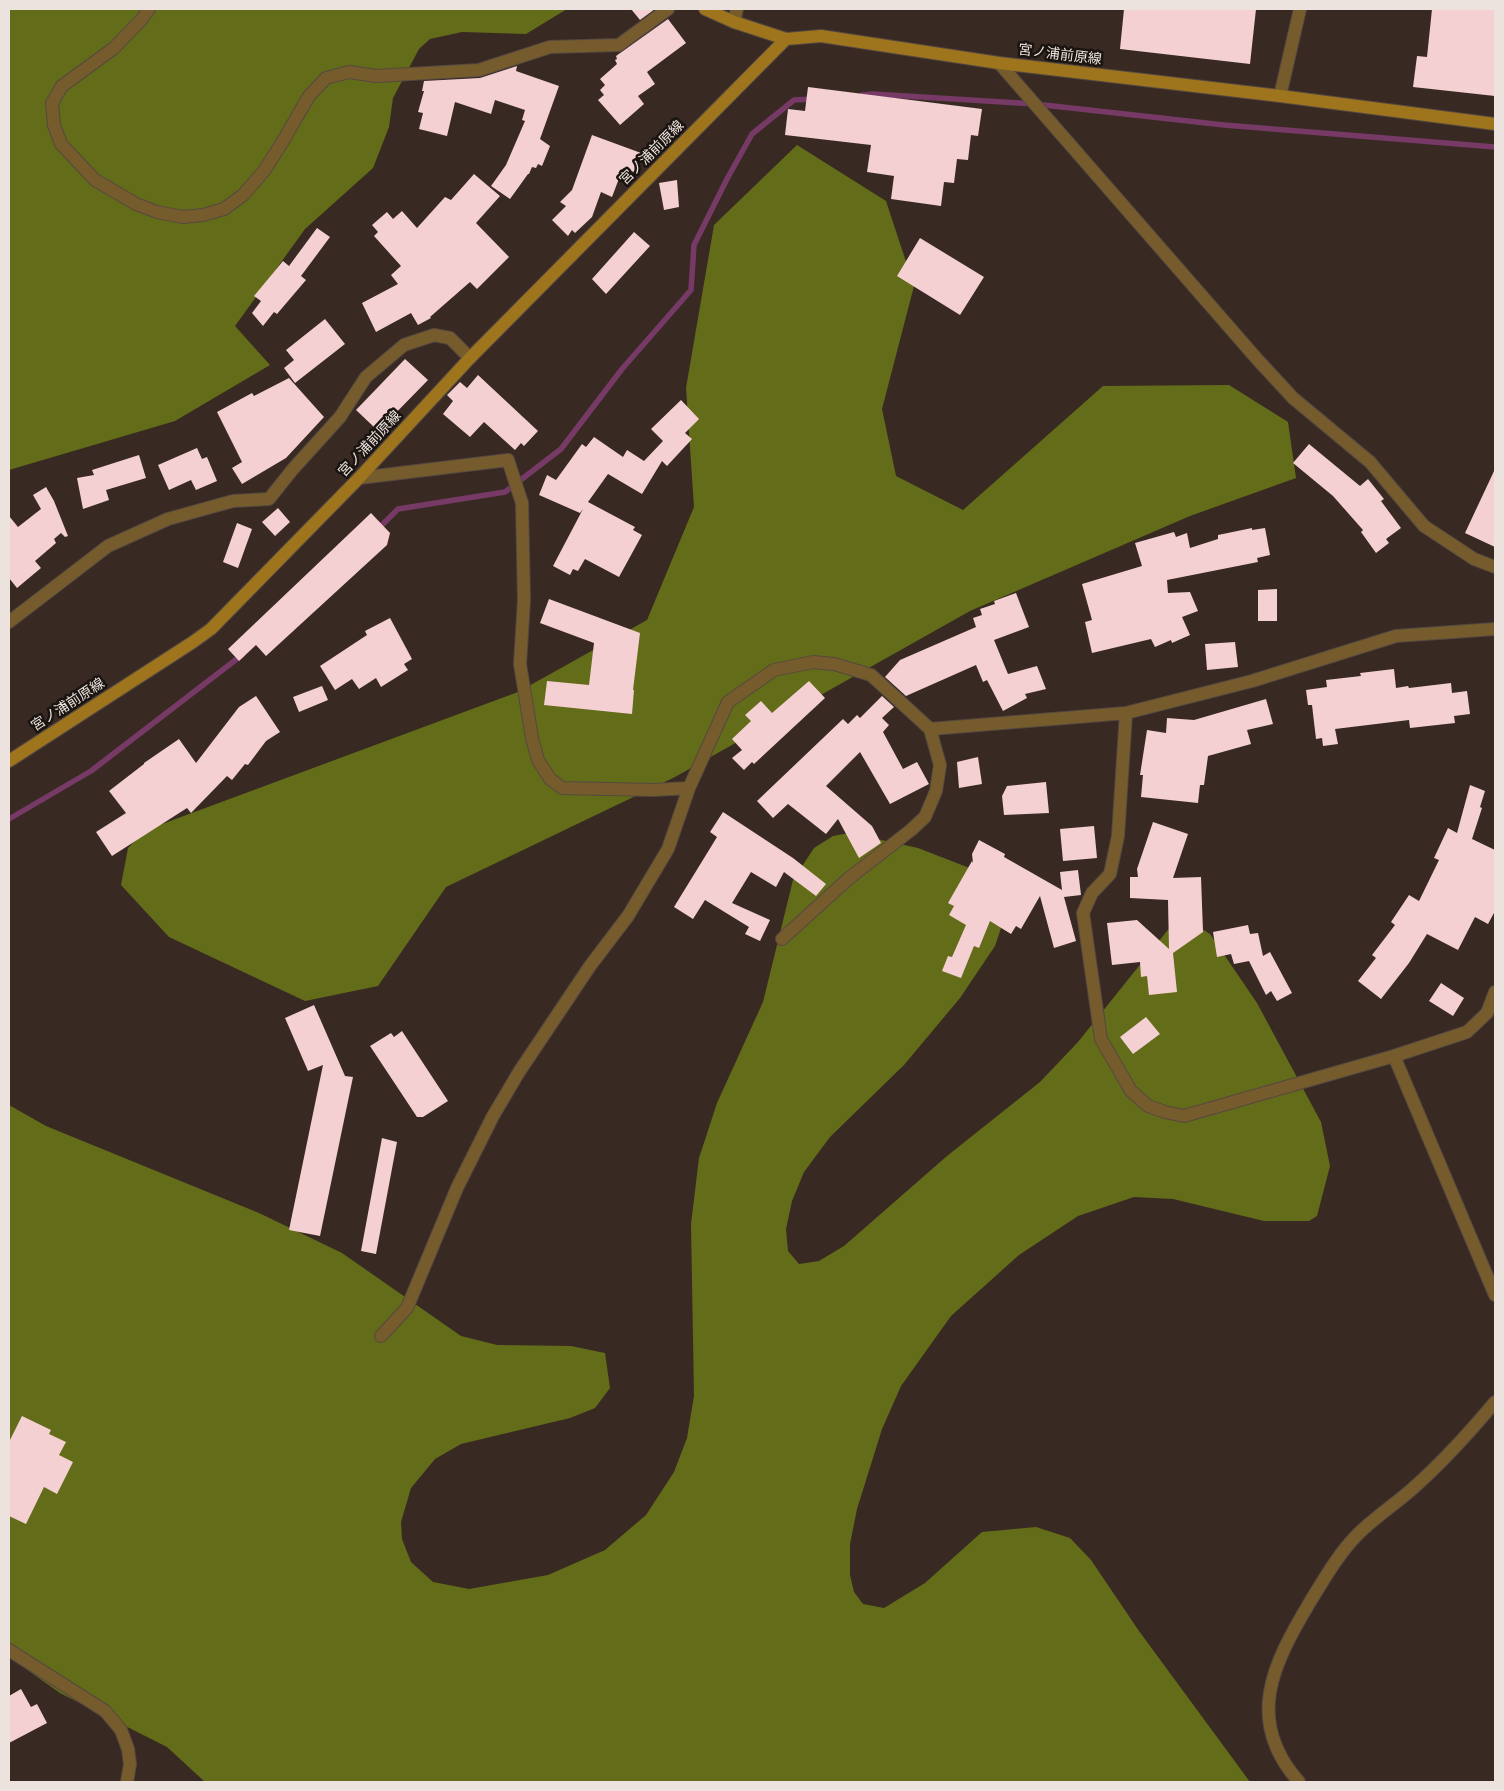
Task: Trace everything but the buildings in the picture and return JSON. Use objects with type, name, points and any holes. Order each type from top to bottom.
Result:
[{"type":"main road","points":[[705,9],[734,22],[786,39]]},
{"type":"main road","name":"宮ノ浦前原線","points":[[9,761],[185,648],[211,629],[359,478],[470,358],[786,39],[822,36],[999,62],[1495,124]]},
{"type":"street","points":[[149,9],[114,48],[62,86],[52,103],[54,125],[61,144],[96,180],[136,204],[156,212],[183,217],[203,215],[224,209],[244,195],[264,171],[309,96],[326,78],[349,72],[376,76],[479,70],[550,47],[619,45],[668,9]]},
{"type":"street","points":[[734,22],[738,9]]},
{"type":"street","points":[[1280,96],[1300,9]]},
{"type":"street","points":[[999,62],[1293,398],[1370,462],[1424,526],[1474,559],[1495,567]]},
{"type":"street","points":[[9,622],[108,546],[168,518],[233,501],[269,499],[340,417],[366,377],[404,345],[434,335],[450,338],[470,358]]},
{"type":"street","points":[[359,478],[508,460],[522,502],[524,600],[520,664],[532,738],[538,760],[550,779],[562,788],[653,790],[689,788]]},
{"type":"street","points":[[930,729],[1126,713],[1252,681],[1396,636],[1495,629]]},
{"type":"street","points":[[381,1336],[407,1308],[457,1188],[493,1116],[519,1072],[590,966],[628,916],[668,849],[689,788],[728,702],[774,670],[813,662],[834,664],[871,675],[930,729],[940,765],[936,791],[924,817],[912,830],[848,878],[782,939]]},
{"type":"street","points":[[1126,713],[1118,836],[1110,874],[1092,893],[1083,913],[1102,1039],[1131,1091],[1148,1106],[1184,1116],[1394,1056],[1467,1032],[1488,1014],[1495,992]]},
{"type":"street","points":[[1394,1056],[1495,1295]]},
{"type":"street","points":[[1299,1782],[1278,1753],[1271,1734],[1268,1711],[1268,1694],[1277,1662],[1297,1623],[1326,1576],[1358,1534],[1412,1489],[1458,1445],[1495,1402]]},
{"type":"street","points":[[9,1650],[105,1712],[121,1730],[128,1749],[130,1764],[127,1782]]},
{"type":"green space","points":[[9,9],[567,9],[526,34],[462,32],[430,39],[419,49],[393,98],[389,127],[373,168],[305,229],[235,326],[270,365],[175,421],[9,470]]},
{"type":"green space","points":[[797,145],[886,201],[914,286],[882,409],[896,476],[963,510],[1103,386],[1229,385],[1288,422],[1296,478],[1190,516],[970,611],[675,777],[446,887],[378,986],[305,1001],[169,937],[121,885],[128,848],[146,830],[518,692],[647,620],[694,507],[686,388],[714,225]]},
{"type":"green space","points":[[849,833],[918,848],[985,874],[1008,907],[995,946],[960,998],[904,1065],[830,1137],[804,1172],[792,1201],[786,1229],[788,1251],[799,1264],[819,1261],[844,1246],[947,1156],[1040,1082],[1078,1042],[1171,926],[1188,920],[1210,934],[1257,1003],[1321,1122],[1330,1166],[1317,1216],[1309,1221],[1264,1221],[1173,1199],[1134,1197],[1078,1216],[1019,1255],[951,1316],[901,1386],[882,1429],[857,1509],[850,1544],[850,1575],[854,1592],[863,1604],[884,1608],[925,1583],[982,1532],[1036,1527],[1070,1538],[1091,1560],[1139,1631],[1250,1782],[205,1782],[167,1747],[60,1693],[9,1657],[9,1105],[46,1126],[259,1213],[342,1253],[461,1336],[497,1345],[571,1346],[605,1353],[610,1388],[595,1408],[570,1418],[461,1444],[435,1459],[411,1488],[401,1522],[402,1539],[411,1562],[433,1582],[469,1589],[548,1575],[605,1550],[646,1515],[674,1472],[687,1438],[694,1396],[691,1224],[699,1158],[717,1103],[763,1002],[793,880],[814,848],[833,836]]},
{"type":"waterway","points":[[862,95],[873,94],[1035,104],[1224,125],[1495,147]]},
{"type":"waterway","points":[[377,530],[398,509],[505,492],[561,449],[622,369],[691,290],[694,245],[752,134],[794,100],[813,99]]},
{"type":"waterway","points":[[9,819],[91,771],[242,655]]}]
